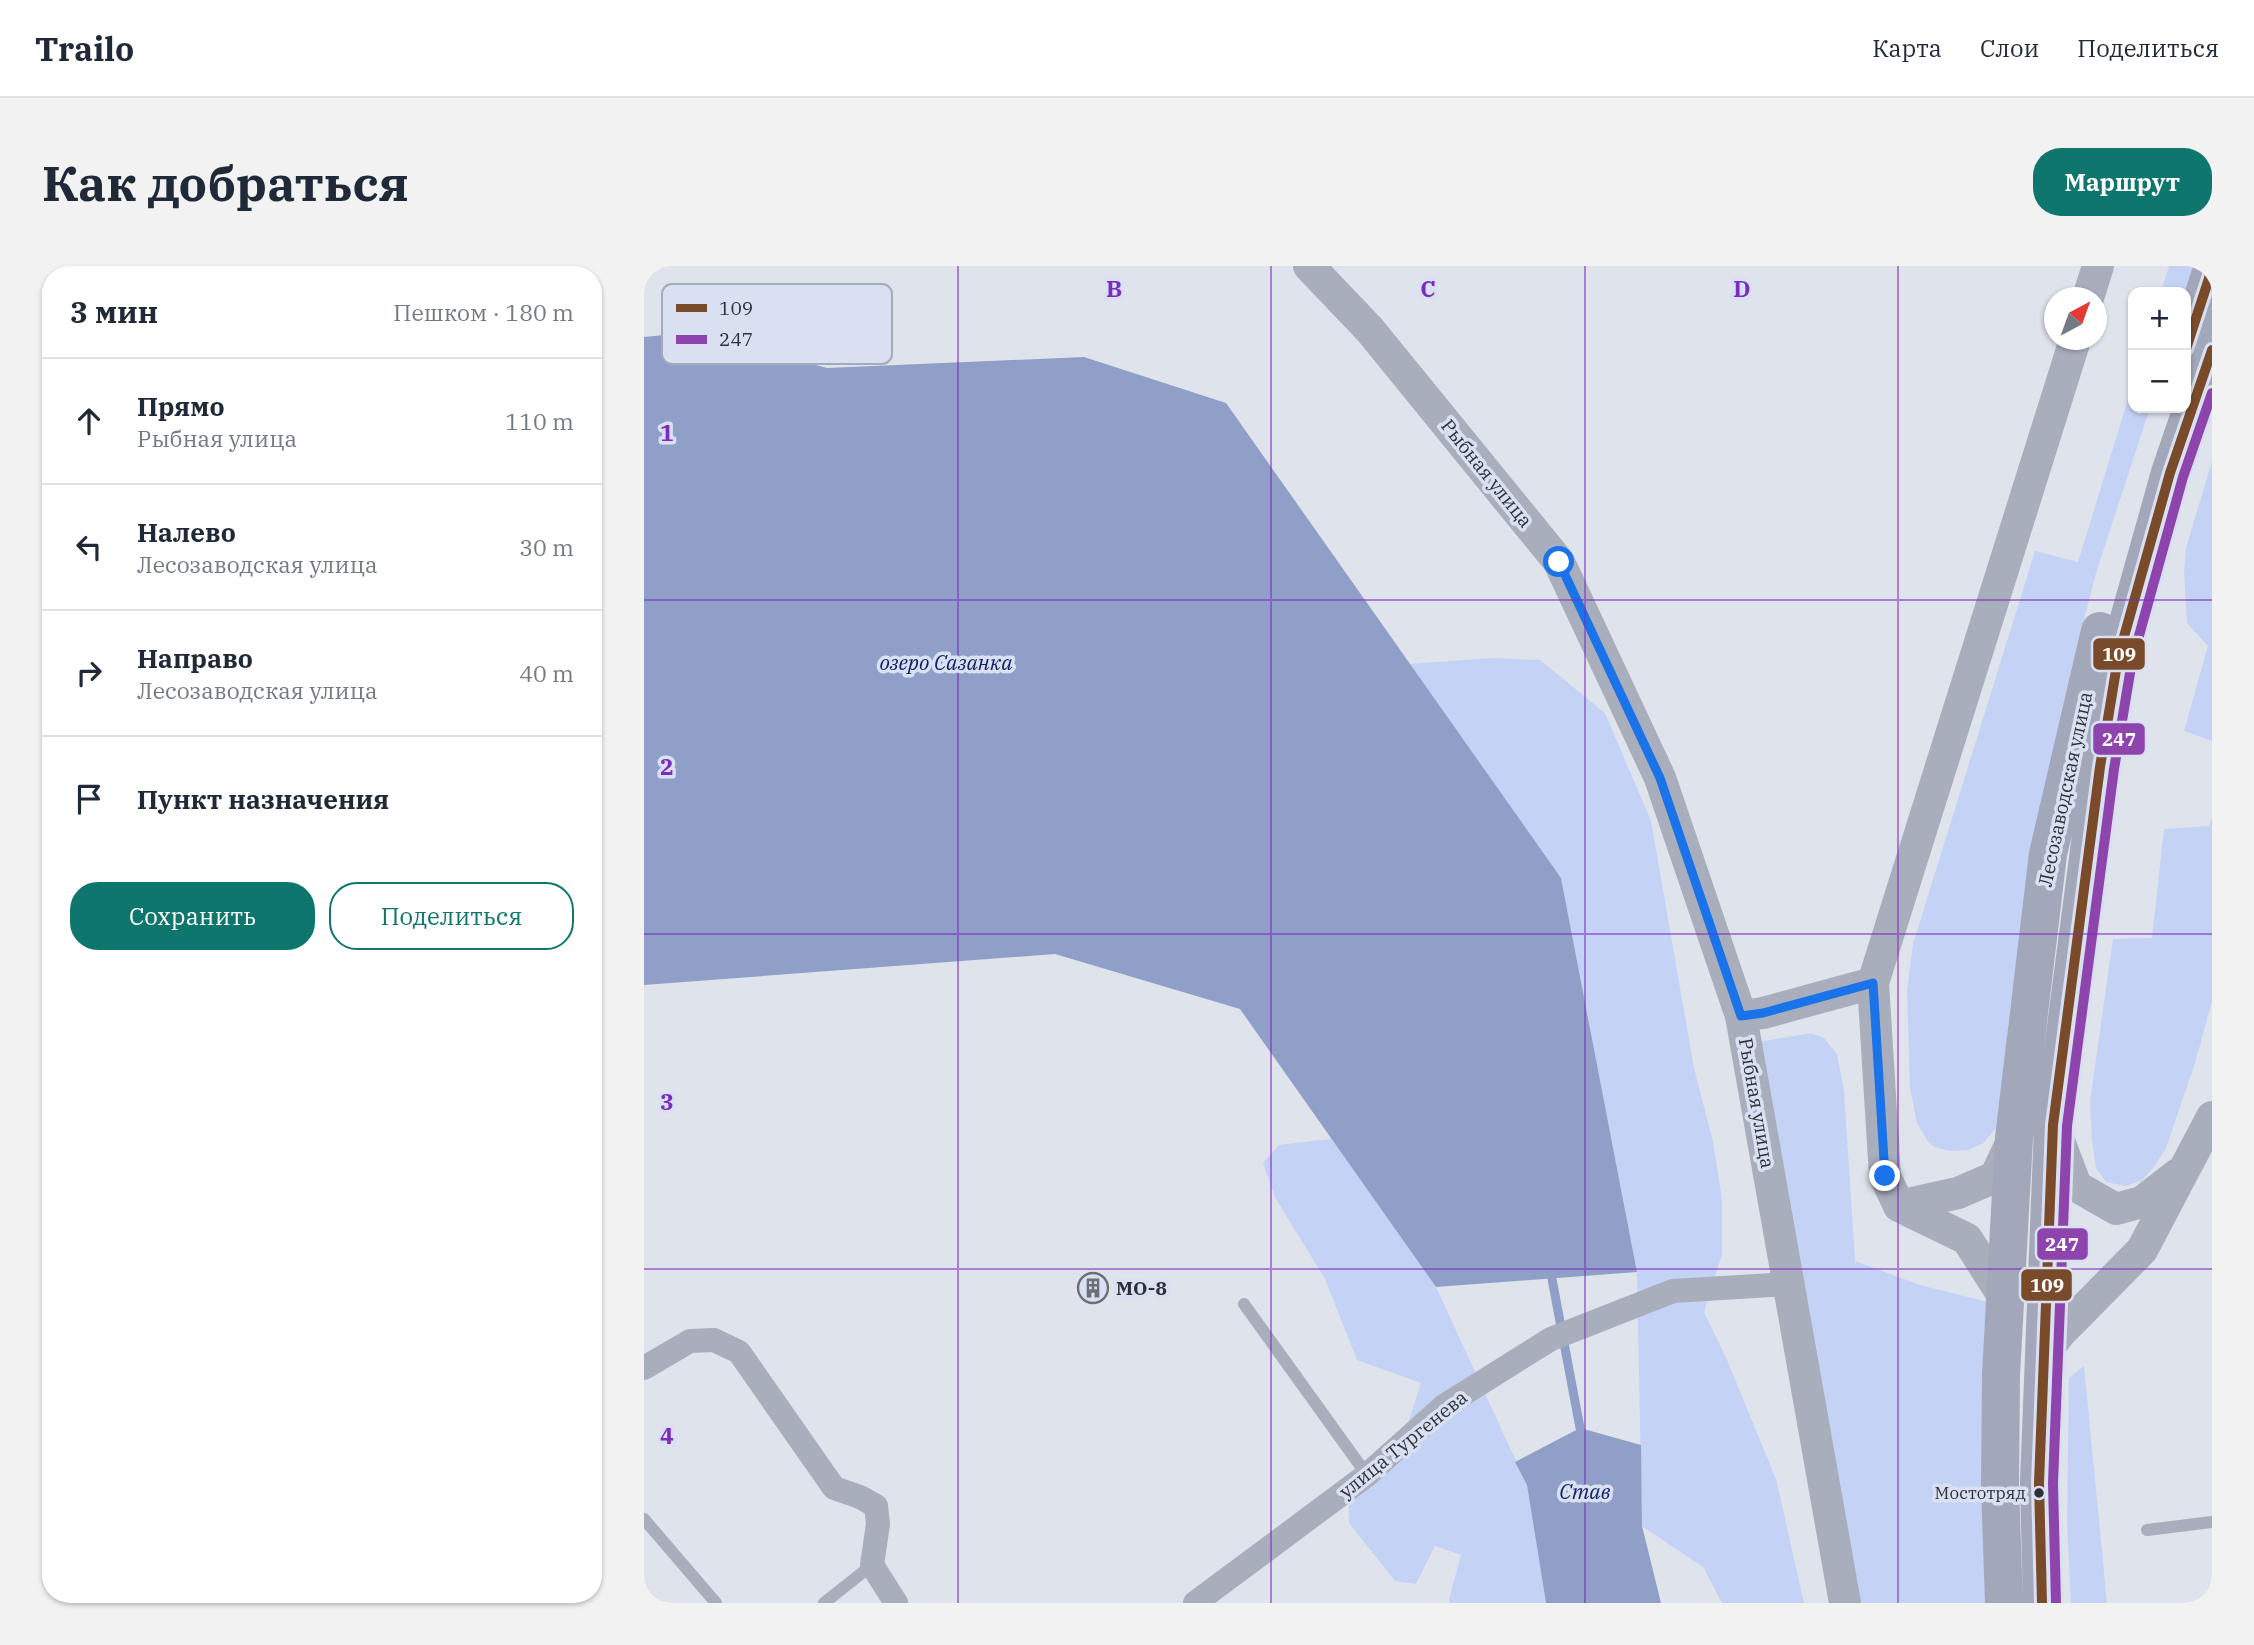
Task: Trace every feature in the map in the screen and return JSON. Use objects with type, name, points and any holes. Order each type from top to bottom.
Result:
[{"type":"main road","points":[[2191,334],[2212,269]]},
{"type":"main road","name":"Лесозаводская улица","points":[[2042,1603],[2039,1483],[2053,1125],[2100,767],[2118,657],[2170,473],[2212,350]]},
{"type":"main road","name":"Лесозаводская улица","points":[[2004,1603],[2000,1488],[2001,1375],[2014,1138],[2048,854],[2094,650],[2165,413]]},
{"type":"street","name":"Рыбная улица","points":[[1309,266],[1370,330],[1559,562],[1660,778],[1741,1016],[1845,1603]]},
{"type":"street","points":[[2091,287],[2098,266]]},
{"type":"street","points":[[2005,1299],[1967,1239],[1899,1206],[1885,1176],[1873,983],[2072,350]]},
{"type":"street","points":[[1741,1016],[1763,1013],[1873,983]]},
{"type":"street","name":"Лесозаводская улица","points":[[2044,1354],[2060,1332],[2142,1250],[2212,1117]]},
{"type":"street","name":"Лесозаводская улица","points":[[2053,1125],[2076,1186],[2116,1209],[2142,1202],[2188,1167]]},
{"type":"street","name":"Лесозаводская улица","points":[[1899,1206],[1958,1193],[1994,1177],[2014,1138]]},
{"type":"street","name":"улица Тургенева","points":[[1206,1600],[1367,1475],[1444,1406],[1551,1339],[1673,1291],[1790,1284]]},
{"type":"street","points":[[644,1368],[690,1341],[714,1340],[739,1352],[834,1488],[876,1506],[878,1524],[872,1565],[896,1603]]},
{"type":"lane","points":[[1244,1304],[1367,1475]]},
{"type":"lane","points":[[644,1519],[716,1603]]},
{"type":"lane","points":[[2147,1530],[2212,1522]]},
{"type":"lane","points":[[824,1603],[872,1565]]},
{"type":"shaded area","points":[[2169,266],[2196,266],[2188,287],[2163,287]]},
{"type":"shaded area","points":[[2128,399],[2128,413],[2148,413],[2096,573],[2029,878],[2009,1015],[2002,1101],[1997,1127],[1984,1142],[1969,1150],[1950,1151],[1934,1147],[1927,1140],[1917,1123],[1910,1088],[1907,991],[1913,944],[2035,551],[2078,562]]},
{"type":"shaded area","points":[[2212,461],[2212,741],[2184,731],[2208,646],[2187,623],[2184,574],[2186,548]]},
{"type":"shaded area","points":[[1492,658],[1540,660],[1605,713],[1651,821],[1694,1068],[1713,1142],[1722,1199],[1722,1254],[1704,1312],[1727,1360],[1776,1479],[1804,1603],[1722,1603],[1703,1567],[1642,1526],[1637,1272],[1561,878],[1410,664]]},
{"type":"shaded area","points":[[2212,817],[2212,1001],[2195,1063],[2166,1148],[2154,1167],[2141,1181],[2125,1186],[2106,1182],[2096,1168],[2090,1101],[2113,939],[2152,938],[2164,829],[2209,826]]},
{"type":"shaded area","points":[[1811,1033],[1824,1038],[1837,1054],[1844,1090],[1855,1261],[1920,1285],[1988,1302],[1990,1603],[1861,1603],[1758,1042]]},
{"type":"shaded area","points":[[1332,1139],[1436,1287],[1527,1485],[1546,1603],[1450,1603],[1461,1555],[1435,1546],[1416,1584],[1395,1581],[1349,1523],[1349,1503],[1397,1458],[1421,1383],[1357,1360],[1325,1279],[1276,1199],[1263,1163],[1279,1145]]},
{"type":"shaded area","points":[[2084,1366],[2107,1603],[2071,1603],[2067,1522],[2069,1378]]},
{"type":"water","name":"озеро Сазанка","points":[[662,335],[662,364],[812,364],[827,368],[1084,357],[1226,403],[1561,878],[1637,1272],[1436,1287],[1240,1009],[1055,954],[644,985],[644,337]]},
{"type":"water","name":"Став","points":[[1580,1428],[1641,1445],[1642,1526],[1661,1603],[1546,1603],[1527,1485],[1515,1462]]},
{"type":"waterway","points":[[1552,1279],[1580,1428]]},
{"type":"transit line","name":"109","points":[[2191,334],[2212,269]]},
{"type":"transit line","name":"109","points":[[2042,1603],[2039,1483],[2053,1125],[2100,767],[2118,658],[2170,473],[2212,350]]},
{"type":"transit line","name":"247","points":[[2056,1603],[2053,1483],[2067,1126],[2114,769],[2132,661],[2183,477],[2212,393]]},
{"type":"place","name":"MO-8","points":[[1093,1288]]},
{"type":"place","name":"Мостотряд","points":[[2039,1493]]},
{"type":"route","points":[[1559,562],[1660,778],[1741,1016],[1763,1013],[1873,983],[1885,1176]]}]
